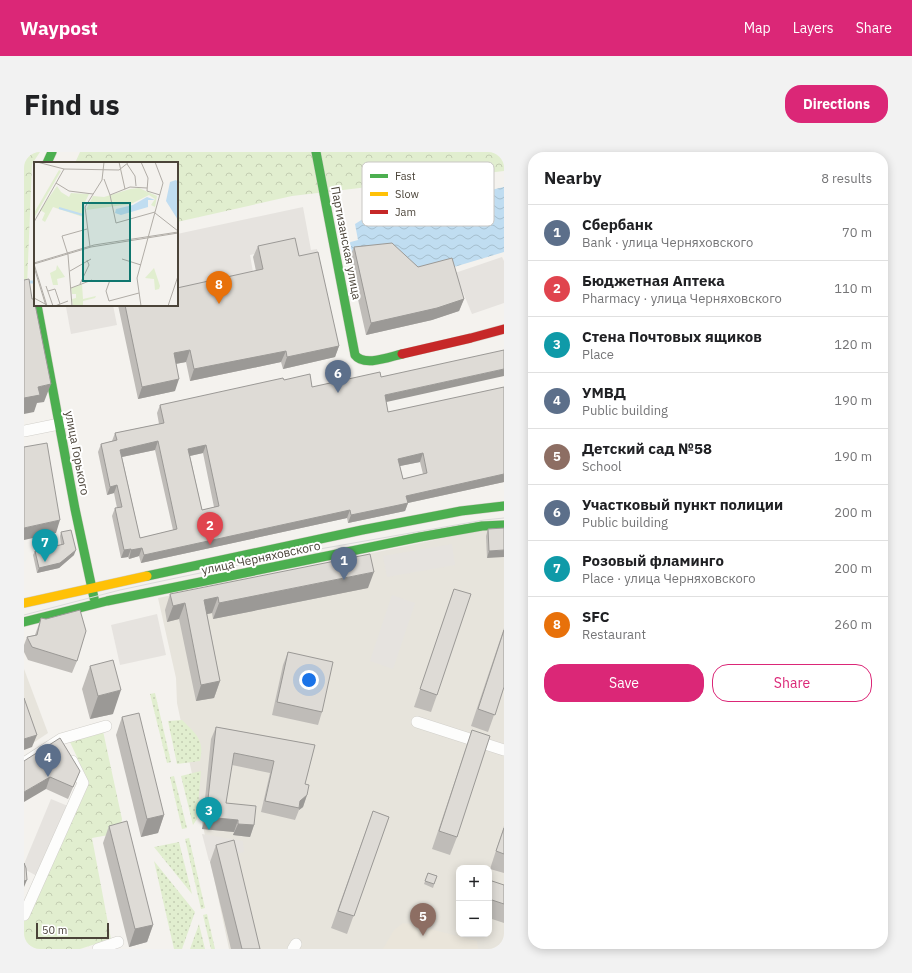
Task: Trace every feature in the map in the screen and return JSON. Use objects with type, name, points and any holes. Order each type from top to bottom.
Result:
[{"type":"main road","points":[[47,162],[52,152]]},
{"type":"main road","points":[[57,162],[61,152]]},
{"type":"main road","name":"Партизанская улица","points":[[316,152],[352,340],[357,358],[360,360],[369,361],[472,338],[504,329]]},
{"type":"main road","name":"улица Горького","points":[[38,306],[41,331],[67,422],[86,563],[96,604]]},
{"type":"main road","name":"улица Черняховского","points":[[24,603],[92,588],[102,582],[416,519],[461,511],[504,506]]},
{"type":"main road","name":"улица Черняховского","points":[[24,622],[107,601],[420,537],[482,526],[504,525]]},
{"type":"main road","points":[[102,582],[107,601]]},
{"type":"street","points":[[24,431],[67,422]]},
{"type":"street","points":[[417,722],[504,750]]},
{"type":"street","points":[[24,763],[61,739],[106,726]]},
{"type":"street","points":[[24,915],[83,783],[61,739]]},
{"type":"street","points":[[98,949],[118,942]]},
{"type":"shaded area","points":[[303,207],[311,250],[317,249],[319,260],[296,265],[291,246],[250,255],[253,272],[178,288],[178,234]]},
{"type":"shaded area","points":[[502,257],[504,261],[504,303],[472,314],[455,273]]},
{"type":"shaded area","points":[[113,306],[117,325],[71,334],[66,307]]},
{"type":"shaded area","points":[[504,529],[504,949],[229,949],[177,703],[176,678],[158,598],[482,530]]},
{"type":"shaded area","points":[[452,544],[455,565],[387,577],[383,556]]},
{"type":"shaded area","points":[[392,595],[415,603],[393,669],[370,661]]},
{"type":"shaded area","points":[[157,614],[166,655],[120,665],[111,625]]},
{"type":"shaded area","points":[[24,669],[48,733],[24,749]]},
{"type":"shaded area","points":[[51,799],[68,806],[37,876],[24,869],[24,864]]},
{"type":"shaded area","points":[[202,834],[243,841],[244,852],[209,861]]},
{"type":"shaded area","points":[[403,923],[410,924],[456,936],[456,937],[477,941],[478,949],[383,949],[394,930]]},
{"type":"green space","points":[[24,152],[40,152],[32,164],[27,286],[24,289]]},
{"type":"green space","points":[[80,152],[504,152],[504,171],[494,172],[494,162],[362,162],[362,188],[292,196],[178,222],[178,162],[75,162]]},
{"type":"green space","points":[[155,693],[171,762],[167,763],[150,694]]},
{"type":"green space","points":[[182,720],[200,742],[200,761],[177,764],[168,721]]},
{"type":"green space","points":[[103,731],[122,819],[120,833],[92,838],[111,939],[80,949],[24,949],[24,918],[88,781],[70,742]]},
{"type":"green space","points":[[201,771],[197,819],[193,825],[181,776]]},
{"type":"green space","points":[[174,776],[187,828],[182,829],[170,777]]},
{"type":"green space","points":[[189,838],[205,908],[201,909],[185,839]]},
{"type":"green space","points":[[179,842],[192,894],[154,847]]},
{"type":"green space","points":[[154,861],[195,912],[182,949],[174,949]]},
{"type":"green space","points":[[207,914],[215,949],[211,949],[203,915]]},
{"type":"green space","points":[[199,924],[205,949],[190,949]]},
{"type":"water","points":[[504,187],[504,252],[414,279],[388,255],[349,259],[347,243],[358,240],[355,224],[362,220],[362,226],[494,226],[494,189]]},
{"type":"building","points":[[295,238],[299,256],[318,252],[339,346],[287,357],[286,351],[194,369],[190,350],[174,353],[179,379],[142,387],[125,306],[178,306],[178,288],[263,269],[258,246]]},
{"type":"building","points":[[392,243],[418,267],[452,258],[464,299],[437,308],[371,323],[354,247]]},
{"type":"building","points":[[29,279],[51,384],[38,387],[40,395],[24,398],[24,280]]},
{"type":"building","points":[[504,350],[504,369],[385,395],[388,412],[504,387],[504,474],[406,496],[408,503],[351,515],[350,510],[144,555],[142,548],[124,550],[115,508],[122,507],[117,485],[110,487],[101,444],[117,440],[115,433],[164,423],[160,405],[283,378],[284,380],[310,374],[312,387],[380,372],[381,377]],"holes":[[[158,441],[177,529],[140,538],[120,450]],[[206,445],[219,506],[202,510],[188,449]],[[423,453],[427,473],[403,479],[398,459]]]},
{"type":"building","points":[[47,443],[60,520],[24,528],[24,447]]},
{"type":"building","points":[[504,528],[504,550],[489,551],[488,529]]},
{"type":"building","points":[[71,530],[76,550],[60,563],[39,568],[35,551],[64,544],[61,532]]},
{"type":"building","points":[[370,554],[374,572],[219,603],[218,597],[204,600],[220,681],[201,685],[185,603],[173,606],[170,594]]},
{"type":"building","points":[[454,589],[471,594],[437,695],[420,689]]},
{"type":"building","points":[[80,610],[86,631],[77,661],[32,647],[27,637],[37,635],[41,618],[46,619]]},
{"type":"building","points":[[504,630],[504,687],[495,715],[478,709]]},
{"type":"building","points":[[288,652],[333,662],[322,712],[277,702]]},
{"type":"building","points":[[113,660],[121,690],[98,696],[90,666]]},
{"type":"building","points":[[24,698],[37,735],[24,739]]},
{"type":"building","points":[[139,713],[164,815],[147,819],[122,717]]},
{"type":"building","points":[[216,727],[315,745],[305,784],[309,785],[307,795],[300,801],[299,808],[265,801],[274,761],[234,753],[226,803],[256,806],[254,825],[238,824],[238,820],[206,817]]},
{"type":"building","points":[[472,730],[490,736],[457,837],[439,831]]},
{"type":"building","points":[[60,738],[80,771],[73,787],[50,777],[24,792],[24,761]]},
{"type":"building","points":[[373,811],[389,817],[354,916],[338,911]]},
{"type":"building","points":[[127,821],[153,925],[135,929],[109,826]]},
{"type":"building","points":[[504,828],[504,854],[496,851]]},
{"type":"building","points":[[234,840],[260,949],[242,949],[216,845]]},
{"type":"building","points":[[24,863],[27,880],[24,881]]},
{"type":"building","points":[[428,873],[437,876],[434,884],[425,881]]},
{"type":"building","points":[[492,881],[504,885],[504,904],[492,900]]},
{"type":"waterway","points":[[24,282],[34,282]]},
{"type":"tram line","points":[[24,615],[120,590],[297,553],[484,520],[504,518]]},
{"type":"traffic: fast","points":[[47,162],[52,152]]},
{"type":"traffic: fast","points":[[316,152],[355,355],[359,359],[370,361],[402,354]]},
{"type":"traffic: fast","points":[[37,306],[75,509],[94,598]]},
{"type":"traffic: fast","points":[[147,576],[362,530],[461,511],[504,506]]},
{"type":"traffic: fast","points":[[24,622],[107,601],[420,537],[482,526],[504,525]]},
{"type":"traffic: slow","points":[[24,603],[147,576]]},
{"type":"traffic: jam","points":[[402,354],[504,329]]},
{"type":"place","name":"SFC","points":[[219,304]]},
{"type":"place","name":"Участковый пункт полиции","points":[[338,393]]},
{"type":"place","name":"Бюджетная Аптека","points":[[210,545]]},
{"type":"place","name":"Розовый фламинго","points":[[45,562]]},
{"type":"place","name":"Сбербанк","points":[[344,580]]},
{"type":"place","name":"УМВД","points":[[48,777]]},
{"type":"place","name":"Стена Почтовых ящиков","points":[[209,830]]},
{"type":"place","name":"Детский сад №58","points":[[423,936]]}]
